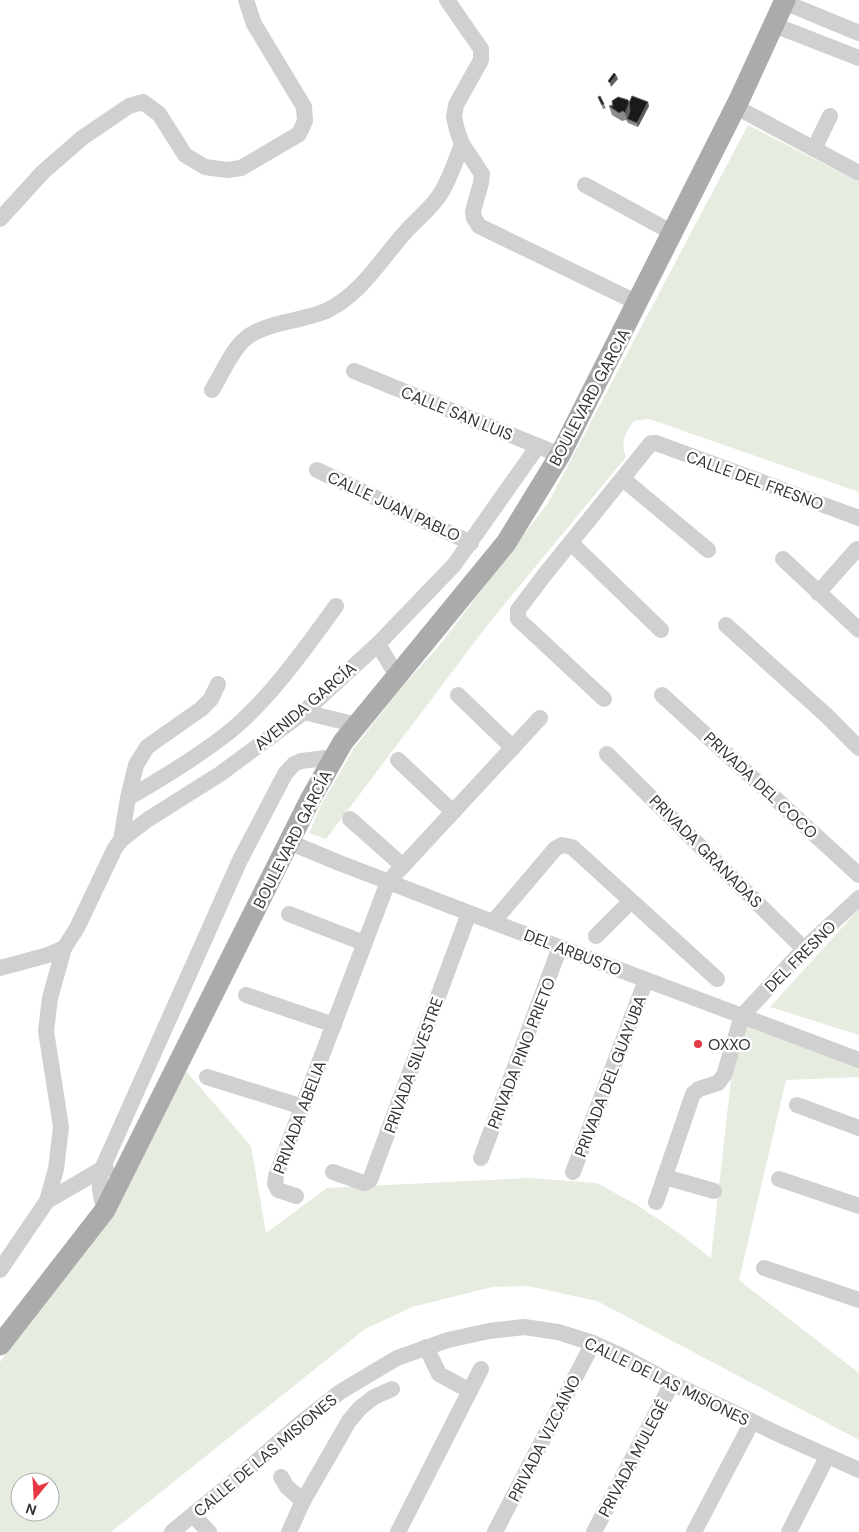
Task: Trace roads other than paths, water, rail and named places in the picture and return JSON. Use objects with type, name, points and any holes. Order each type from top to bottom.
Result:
[{"type":"main road","name":"BOULEVARD GARCIA","points":[[335,757],[343,742],[506,543],[560,455],[736,107],[785,1]]},
{"type":"main road","name":"BOULEVARD GARCÍA","points":[[0,1346],[105,1210],[289,842],[335,757]]},
{"type":"street","points":[[0,219],[43,172],[82,138],[129,106],[143,102],[159,114],[185,155],[205,167],[228,170],[241,168],[299,134],[305,121],[304,107],[254,24],[246,0]]},
{"type":"street","points":[[446,0],[482,49],[481,60],[456,105],[454,117],[462,144],[482,174],[473,212],[479,226],[638,303]]},
{"type":"street","points":[[785,1],[859,33]]},
{"type":"street","points":[[828,46],[836,24]]},
{"type":"street","points":[[774,25],[859,58]]},
{"type":"street","points":[[736,107],[859,173]]},
{"type":"street","points":[[814,149],[830,116]]},
{"type":"street","points":[[212,390],[233,354],[245,338],[266,328],[327,311],[358,287],[410,227],[428,210],[441,193],[462,144]]},
{"type":"street","points":[[585,185],[673,233]]},
{"type":"street","name":"CALLE SAN LUIS","points":[[354,372],[560,455]]},
{"type":"street","name":"CALLE DEL FRESNO","points":[[622,480],[651,443],[656,443],[859,518]]},
{"type":"street","name":"AVENIDA GARCÍA","points":[[47,1201],[56,1169],[61,1127],[46,1031],[50,998],[64,948],[78,928],[115,848],[147,820],[220,774],[304,712],[378,644],[454,565],[538,446]]},
{"type":"street","name":"CALLE JUAN PABLO","points":[[317,470],[471,543]]},
{"type":"street","points":[[604,699],[518,619],[518,610],[622,480],[708,550]]},
{"type":"street","points":[[571,543],[661,630]]},
{"type":"street","points":[[818,593],[859,549]]},
{"type":"street","points":[[782,559],[859,630]]},
{"type":"street","points":[[454,565],[474,582]]},
{"type":"street","points":[[128,798],[225,736],[254,710],[301,653],[336,606]]},
{"type":"street","points":[[726,625],[826,715],[859,748]]},
{"type":"street","points":[[378,644],[397,676]]},
{"type":"street","points":[[122,840],[128,798],[136,765],[147,747],[201,709],[211,699],[218,684]]},
{"type":"street","points":[[458,695],[513,748]]},
{"type":"street","name":"PRIVADA DEL COCO","points":[[662,695],[859,875]]},
{"type":"street","points":[[304,712],[357,725]]},
{"type":"street","points":[[388,882],[540,718]]},
{"type":"street","name":"PRIVADA GRANADAS","points":[[607,754],[804,949]]},
{"type":"street","name":"BOULEVARD GARCÍA","points":[[105,1210],[100,1196],[99,1180],[102,1169],[240,860],[285,774],[294,764],[302,761],[335,757]]},
{"type":"street","points":[[398,760],[453,812]]},
{"type":"street","points":[[350,818],[403,866]]},
{"type":"street","name":"DEL ARBUSTO","points":[[289,842],[469,913],[859,1060]]},
{"type":"street","points":[[493,922],[554,849],[562,845],[572,846],[630,902],[717,979]]},
{"type":"street","name":"PRIVADA ABELIA","points":[[296,1196],[278,1190],[275,1184],[276,1176],[388,882]]},
{"type":"street","name":"DEL FRESNO","points":[[742,1016],[804,949],[859,898]]},
{"type":"street","points":[[596,936],[630,902]]},
{"type":"street","name":"PRIVADA SILVESTRE","points":[[333,1172],[364,1183],[370,1180],[469,913]]},
{"type":"street","points":[[289,914],[364,943]]},
{"type":"street","name":"PRIVADA PINO PRIETO","points":[[481,1158],[560,947]]},
{"type":"street","points":[[0,968],[48,955],[64,948]]},
{"type":"street","name":"PRIVADA DEL GUAYUBA","points":[[573,1172],[646,980]]},
{"type":"street","points":[[246,995],[334,1025]]},
{"type":"street","points":[[656,1202],[694,1094],[699,1089],[718,1083],[724,1075],[742,1016]]},
{"type":"street","points":[[207,1077],[302,1107]]},
{"type":"street","points":[[797,1105],[859,1128]]},
{"type":"street","points":[[0,1270],[47,1201],[102,1169],[126,1171]]},
{"type":"street","points":[[665,1177],[714,1191]]},
{"type":"street","points":[[779,1179],[859,1206]]},
{"type":"street","points":[[764,1268],[859,1300]]},
{"type":"street","name":"CALLE DE LAS MISIONES","points":[[172,1532],[340,1392],[397,1358],[448,1340],[489,1331],[524,1327],[558,1332],[593,1343],[752,1422],[859,1470]]},
{"type":"street","name":"PRIVADA VIZCAÍNO","points":[[495,1532],[593,1343]]},
{"type":"street","points":[[426,1347],[439,1374],[470,1390]]},
{"type":"street","points":[[398,1532],[481,1369]]},
{"type":"street","name":"PRIVADA MULEGÉ","points":[[594,1532],[672,1383]]},
{"type":"street","points":[[289,1532],[303,1501],[350,1421],[360,1408],[374,1397],[392,1389]]},
{"type":"street","points":[[694,1532],[752,1422]]},
{"type":"street","points":[[788,1532],[827,1457]]},
{"type":"street","points":[[281,1478],[287,1487],[303,1501]]},
{"type":"street","points":[[193,1516],[209,1532]]},
{"type":"place","name":"OXXO","points":[[698,1044]]}]
